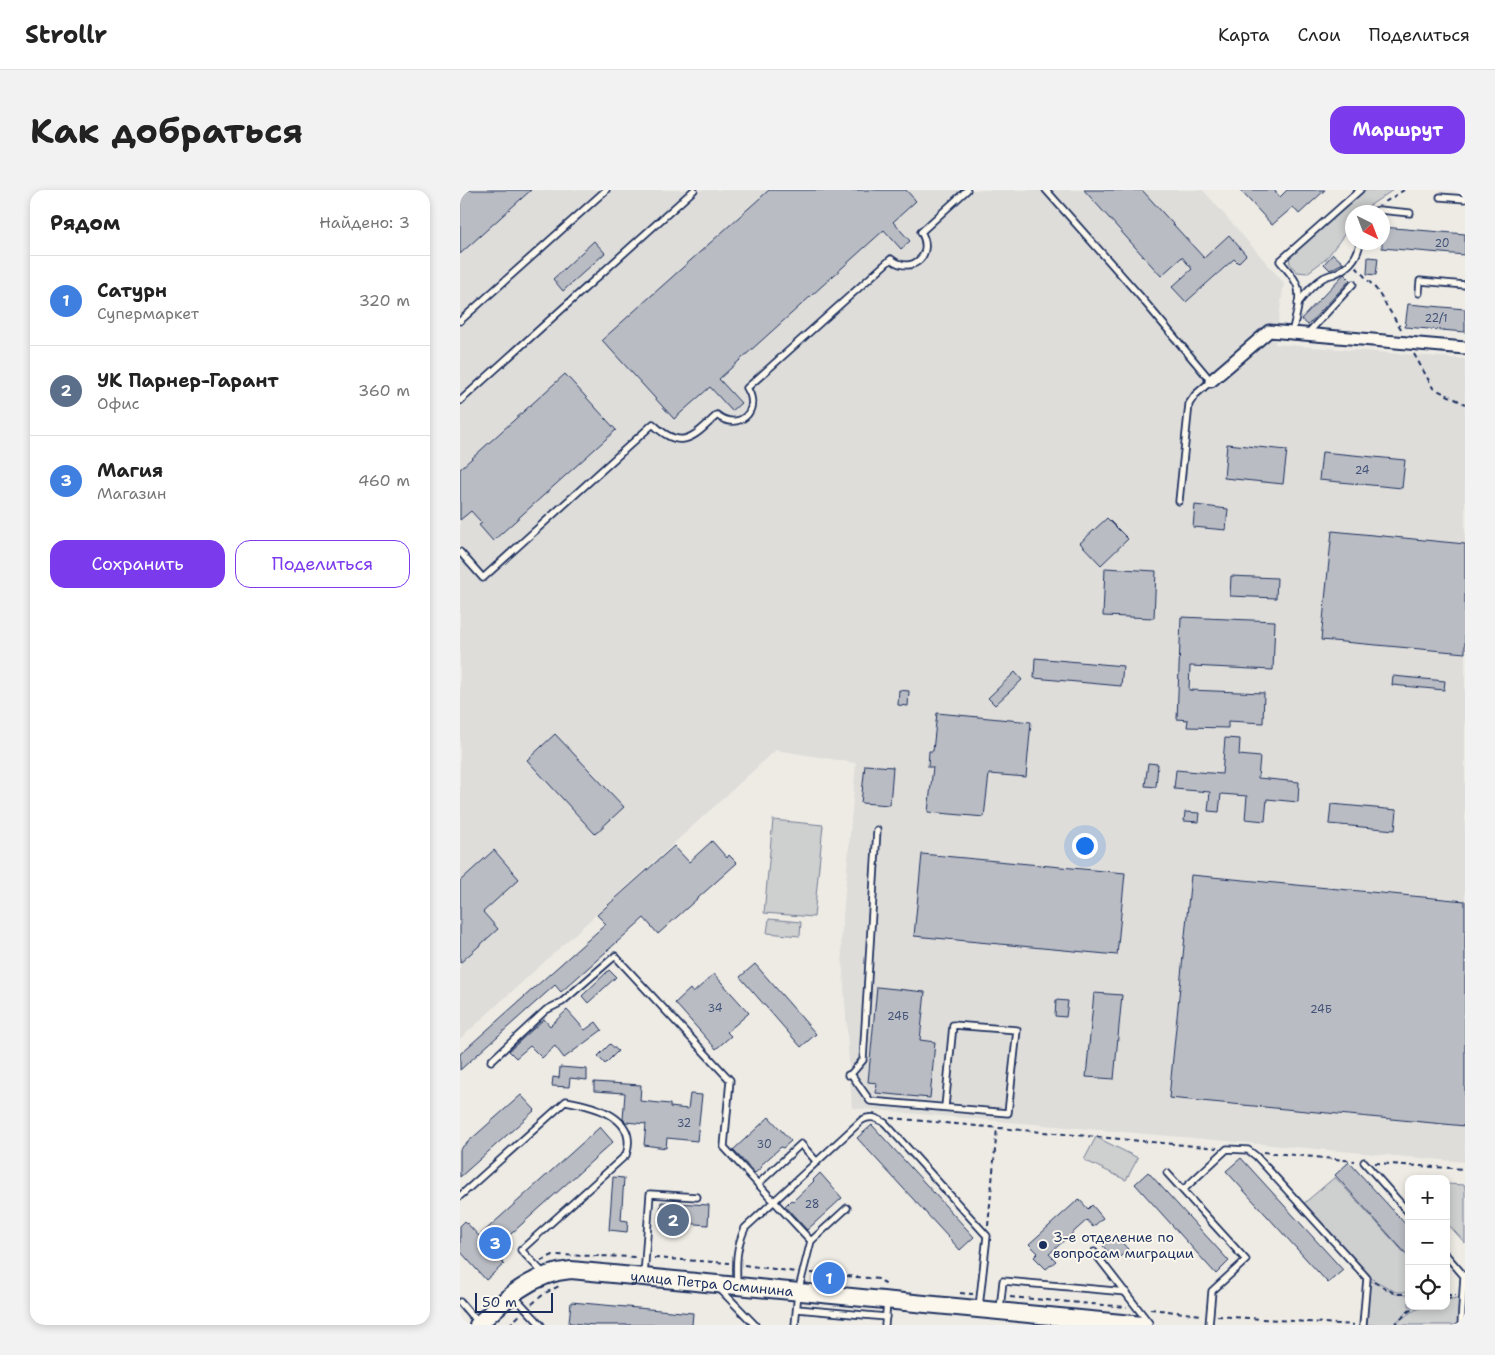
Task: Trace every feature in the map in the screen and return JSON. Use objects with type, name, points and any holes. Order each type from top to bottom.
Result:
[{"type":"main road","name":"улица Петра Осминина","points":[[480,1323],[529,1282],[539,1270],[571,1270],[887,1300],[1001,1303],[1144,1325]]},
{"type":"street","points":[[1211,381],[1269,331],[1465,348]]},
{"type":"lane","points":[[460,321],[606,190]]},
{"type":"lane","points":[[460,401],[694,190]]},
{"type":"lane","points":[[460,552],[483,578],[653,424],[662,433],[671,438],[684,439],[694,436],[717,415],[727,421],[738,421],[748,415],[752,399],[747,388],[891,259],[906,265],[917,262],[926,248],[926,242],[921,232],[967,190]]},
{"type":"lane","points":[[1046,190],[1139,295],[1211,381],[1195,395],[1189,404],[1179,501]]},
{"type":"lane","points":[[1292,333],[1298,303],[1298,288],[1292,276],[1280,261],[1360,190]]},
{"type":"lane","points":[[1440,197],[1465,199]]},
{"type":"lane","points":[[1390,211],[1410,213]]},
{"type":"lane","points":[[1298,303],[1324,277],[1346,267],[1355,259],[1359,250]]},
{"type":"lane","points":[[1419,293],[1420,281],[1465,285]]},
{"type":"lane","points":[[1306,334],[1353,284]]},
{"type":"lane","points":[[877,830],[863,1060],[850,1075],[870,1101],[1008,1113],[1017,1030],[953,1025],[945,1107]]},
{"type":"lane","points":[[491,1061],[546,1010],[562,1002],[615,956],[730,1080],[724,1147],[811,1241]]},
{"type":"lane","points":[[460,1196],[566,1101],[588,1105],[606,1112],[618,1120],[628,1134],[629,1146],[626,1155],[521,1250],[539,1270]]},
{"type":"lane","points":[[737,1286],[736,1264],[739,1242],[745,1228],[862,1120],[868,1117],[875,1117],[885,1123],[987,1236],[980,1302]]},
{"type":"lane","points":[[758,1184],[801,1144],[817,1162]]},
{"type":"lane","points":[[1182,1190],[1227,1149],[1248,1150],[1256,1156],[1367,1278],[1363,1325]]},
{"type":"lane","points":[[1364,1162],[1405,1208]]},
{"type":"lane","points":[[1168,1173],[1246,1260],[1212,1291],[1209,1325]]},
{"type":"lane","points":[[644,1276],[650,1194],[697,1198]]},
{"type":"lane","points":[[795,1325],[798,1292],[811,1241],[847,1208]]},
{"type":"lane","points":[[1094,1252],[1150,1325]]},
{"type":"lane","points":[[1450,1259],[1465,1275],[1461,1325]]},
{"type":"lane","points":[[1001,1303],[1003,1280],[1126,1292]]},
{"type":"lane","points":[[716,1284],[755,1325]]},
{"type":"lane","points":[[513,1294],[541,1325]]},
{"type":"lane","points":[[885,1325],[887,1300]]},
{"type":"lane","points":[[460,1302],[480,1323]]},
{"type":"lane","points":[[797,1309],[886,1317]]},
{"type":"path","points":[[1383,205],[1404,190]]},
{"type":"path","points":[[875,1117],[1227,1149]]},
{"type":"path","points":[[987,1236],[997,1128]]},
{"type":"path","points":[[1248,1150],[1465,1170]]},
{"type":"path","points":[[539,1270],[552,1255],[645,1257],[736,1264]]},
{"type":"path","points":[[1367,1278],[1396,1294],[1405,1294]]},
{"type":"path","points":[[880,1279],[888,1288],[887,1300]]},
{"type":"path","points":[[953,1292],[980,1302]]},
{"type":"path","points":[[1001,1303],[1138,1308],[1210,1316],[1354,1325]]},
{"type":"path","points":[[509,1325],[526,1310]]},
{"type":"path","points":[[1394,1325],[1411,1310]]},
{"type":"shaded area","points":[[460,190],[1203,190],[1284,283],[1275,344],[1465,359],[1465,1162],[852,1108],[841,940],[856,763],[776,750],[460,1039]]},
{"type":"shaded area","points":[[1363,190],[1393,190],[1370,205],[1346,205]]},
{"type":"shaded area","points":[[1345,206],[1345,233],[1326,259],[1307,273],[1297,272],[1290,264],[1289,255]]},
{"type":"shaded area","points":[[773,820],[823,825],[814,917],[764,913]]},
{"type":"shaded area","points":[[769,919],[801,922],[800,936],[767,933]]},
{"type":"shaded area","points":[[1096,1137],[1138,1158],[1126,1180],[1084,1160]]},
{"type":"shaded area","points":[[1335,1177],[1405,1254],[1405,1292],[1396,1292],[1367,1276],[1302,1205]]},
{"type":"shaded area","points":[[1450,1184],[1465,1185],[1465,1243],[1450,1226]]},
{"type":"shaded area","points":[[1368,1279],[1396,1294],[1405,1295],[1405,1310],[1410,1310],[1393,1325],[1363,1325]]},
{"type":"shaded area","points":[[1462,1297],[1460,1325],[1395,1325],[1416,1310],[1450,1310],[1450,1299]]},
{"type":"building","points":[[460,190],[531,190],[460,254]]},
{"type":"building","points":[[769,190],[906,190],[916,201],[893,222],[910,241],[901,249],[884,230],[719,379],[741,403],[732,411],[710,387],[674,419],[602,340]]},
{"type":"building","points":[[1084,190],[1142,190],[1204,258],[1229,235],[1246,255],[1238,263],[1234,259],[1186,302],[1172,287],[1192,269],[1182,257],[1161,276]]},
{"type":"building","points":[[1240,190],[1274,190],[1280,197],[1287,190],[1325,190],[1299,214],[1293,207],[1272,225]]},
{"type":"building","points":[[1390,228],[1465,234],[1465,255],[1390,249]]},
{"type":"building","points":[[594,241],[605,253],[563,291],[553,279]]},
{"type":"building","points":[[1333,254],[1343,263],[1330,270],[1324,264]]},
{"type":"building","points":[[1368,257],[1378,258],[1376,275],[1367,274]]},
{"type":"building","points":[[1344,274],[1350,280],[1308,325],[1301,319]]},
{"type":"building","points":[[1408,304],[1465,309],[1465,332],[1405,327]]},
{"type":"building","points":[[565,374],[616,430],[493,541],[479,525],[482,523],[471,511],[460,520],[460,469]]},
{"type":"building","points":[[1227,444],[1287,450],[1283,484],[1224,478]]},
{"type":"building","points":[[1322,452],[1405,460],[1402,488],[1319,480]]},
{"type":"building","points":[[1195,505],[1228,509],[1226,530],[1193,527]]},
{"type":"building","points":[[1107,518],[1128,539],[1101,565],[1080,543]]},
{"type":"building","points":[[1332,531],[1465,544],[1465,653],[1321,640]]},
{"type":"building","points":[[1105,568],[1156,571],[1154,618],[1103,616]]},
{"type":"building","points":[[1231,576],[1277,578],[1276,598],[1230,596]]},
{"type":"building","points":[[1181,617],[1275,621],[1273,670],[1190,666],[1189,690],[1264,693],[1263,723],[1228,721],[1228,728],[1187,727],[1188,720],[1177,719]]},
{"type":"building","points":[[1035,658],[1123,666],[1121,686],[1034,678]]},
{"type":"building","points":[[1015,672],[1022,680],[995,705],[988,698]]},
{"type":"building","points":[[1393,676],[1445,681],[1444,690],[1392,685]]},
{"type":"building","points":[[899,690],[909,691],[908,706],[898,705]]},
{"type":"building","points":[[937,713],[1031,722],[1026,777],[989,774],[984,817],[928,812],[933,767],[928,767],[929,751],[933,751]]},
{"type":"building","points":[[555,734],[624,807],[595,834],[527,760]]},
{"type":"building","points":[[1225,738],[1240,739],[1239,755],[1260,757],[1258,778],[1299,782],[1298,802],[1267,799],[1265,821],[1245,819],[1247,796],[1221,794],[1219,812],[1208,811],[1210,792],[1174,789],[1176,770],[1222,774]]},
{"type":"building","points":[[1148,763],[1158,764],[1156,787],[1145,786]]},
{"type":"building","points":[[865,765],[893,767],[890,805],[861,803]]},
{"type":"building","points":[[1331,804],[1397,810],[1395,830],[1329,824]]},
{"type":"building","points":[[1185,812],[1200,813],[1199,822],[1184,821]]},
{"type":"building","points":[[712,841],[727,858],[729,855],[737,863],[658,934],[644,918],[561,992],[555,985],[460,1070],[460,1054],[606,924],[597,915],[674,846],[689,862]]},
{"type":"building","points":[[494,850],[519,879],[483,912],[498,929],[460,963],[460,881]]},
{"type":"building","points":[[922,854],[1125,873],[1117,955],[914,936]]},
{"type":"building","points":[[1191,875],[1465,901],[1465,1126],[1169,1098]]},
{"type":"building","points":[[755,964],[816,1034],[801,1047],[740,977]]},
{"type":"building","points":[[609,970],[616,977],[588,1003],[582,996]]},
{"type":"building","points":[[714,974],[749,1013],[727,1032],[731,1036],[716,1049],[675,1003],[690,989],[693,993]]},
{"type":"building","points":[[877,987],[925,992],[920,1040],[935,1042],[930,1098],[876,1093],[877,1083],[868,1082]]},
{"type":"building","points":[[1094,993],[1122,995],[1114,1079],[1086,1077]]},
{"type":"building","points":[[1056,1000],[1068,1001],[1066,1017],[1055,1016]]},
{"type":"building","points":[[567,1010],[585,1030],[596,1022],[602,1030],[564,1058],[555,1046],[542,1058],[530,1046],[516,1058],[509,1051],[544,1019],[550,1026]]},
{"type":"building","points":[[610,1044],[618,1051],[605,1064],[598,1056]]},
{"type":"building","points":[[560,1067],[587,1069],[587,1080],[570,1078],[569,1087],[552,1086],[553,1077],[559,1078]]},
{"type":"building","points":[[594,1082],[641,1085],[640,1101],[670,1104],[670,1107],[688,1109],[690,1094],[702,1095],[697,1141],[667,1138],[666,1148],[644,1145],[646,1124],[626,1122],[623,1119],[625,1093],[594,1091]]},
{"type":"building","points":[[521,1095],[535,1110],[460,1177],[460,1149]]},
{"type":"building","points":[[769,1117],[791,1141],[783,1148],[781,1147],[755,1173],[733,1150]]},
{"type":"building","points":[[872,1125],[974,1237],[960,1250],[857,1138]]},
{"type":"building","points":[[600,1127],[613,1142],[492,1251],[504,1264],[486,1280],[460,1251],[460,1226],[465,1221],[479,1236]]},
{"type":"building","points":[[1241,1158],[1343,1270],[1328,1283],[1226,1171]]},
{"type":"building","points":[[1349,1162],[1405,1224],[1405,1253],[1335,1175]]},
{"type":"building","points":[[1148,1172],[1229,1261],[1216,1274],[1135,1184]]},
{"type":"building","points":[[820,1173],[842,1198],[807,1230],[785,1206],[791,1200],[793,1201]]},
{"type":"building","points":[[613,1177],[624,1178],[621,1220],[628,1221],[627,1232],[609,1230]]},
{"type":"building","points":[[1079,1199],[1088,1209],[1092,1205],[1103,1218],[1093,1227],[1087,1220],[1049,1254],[1056,1261],[1046,1269],[1034,1257],[1038,1253],[1029,1244]]},
{"type":"building","points":[[661,1202],[709,1205],[708,1225],[659,1221]]},
{"type":"building","points":[[1115,1235],[1128,1249],[1116,1261],[1103,1246]]},
{"type":"building","points":[[571,1302],[693,1313],[692,1325],[595,1325],[569,1323]]},
{"type":"place","name":"УК Парнер-Гарант","points":[[673,1220]]},
{"type":"place","name":"Магия","points":[[495,1243]]},
{"type":"place","name":"3-е отделение по вопросам миграции","points":[[1043,1245]]},
{"type":"place","name":"Сатурн","points":[[829,1278]]}]
